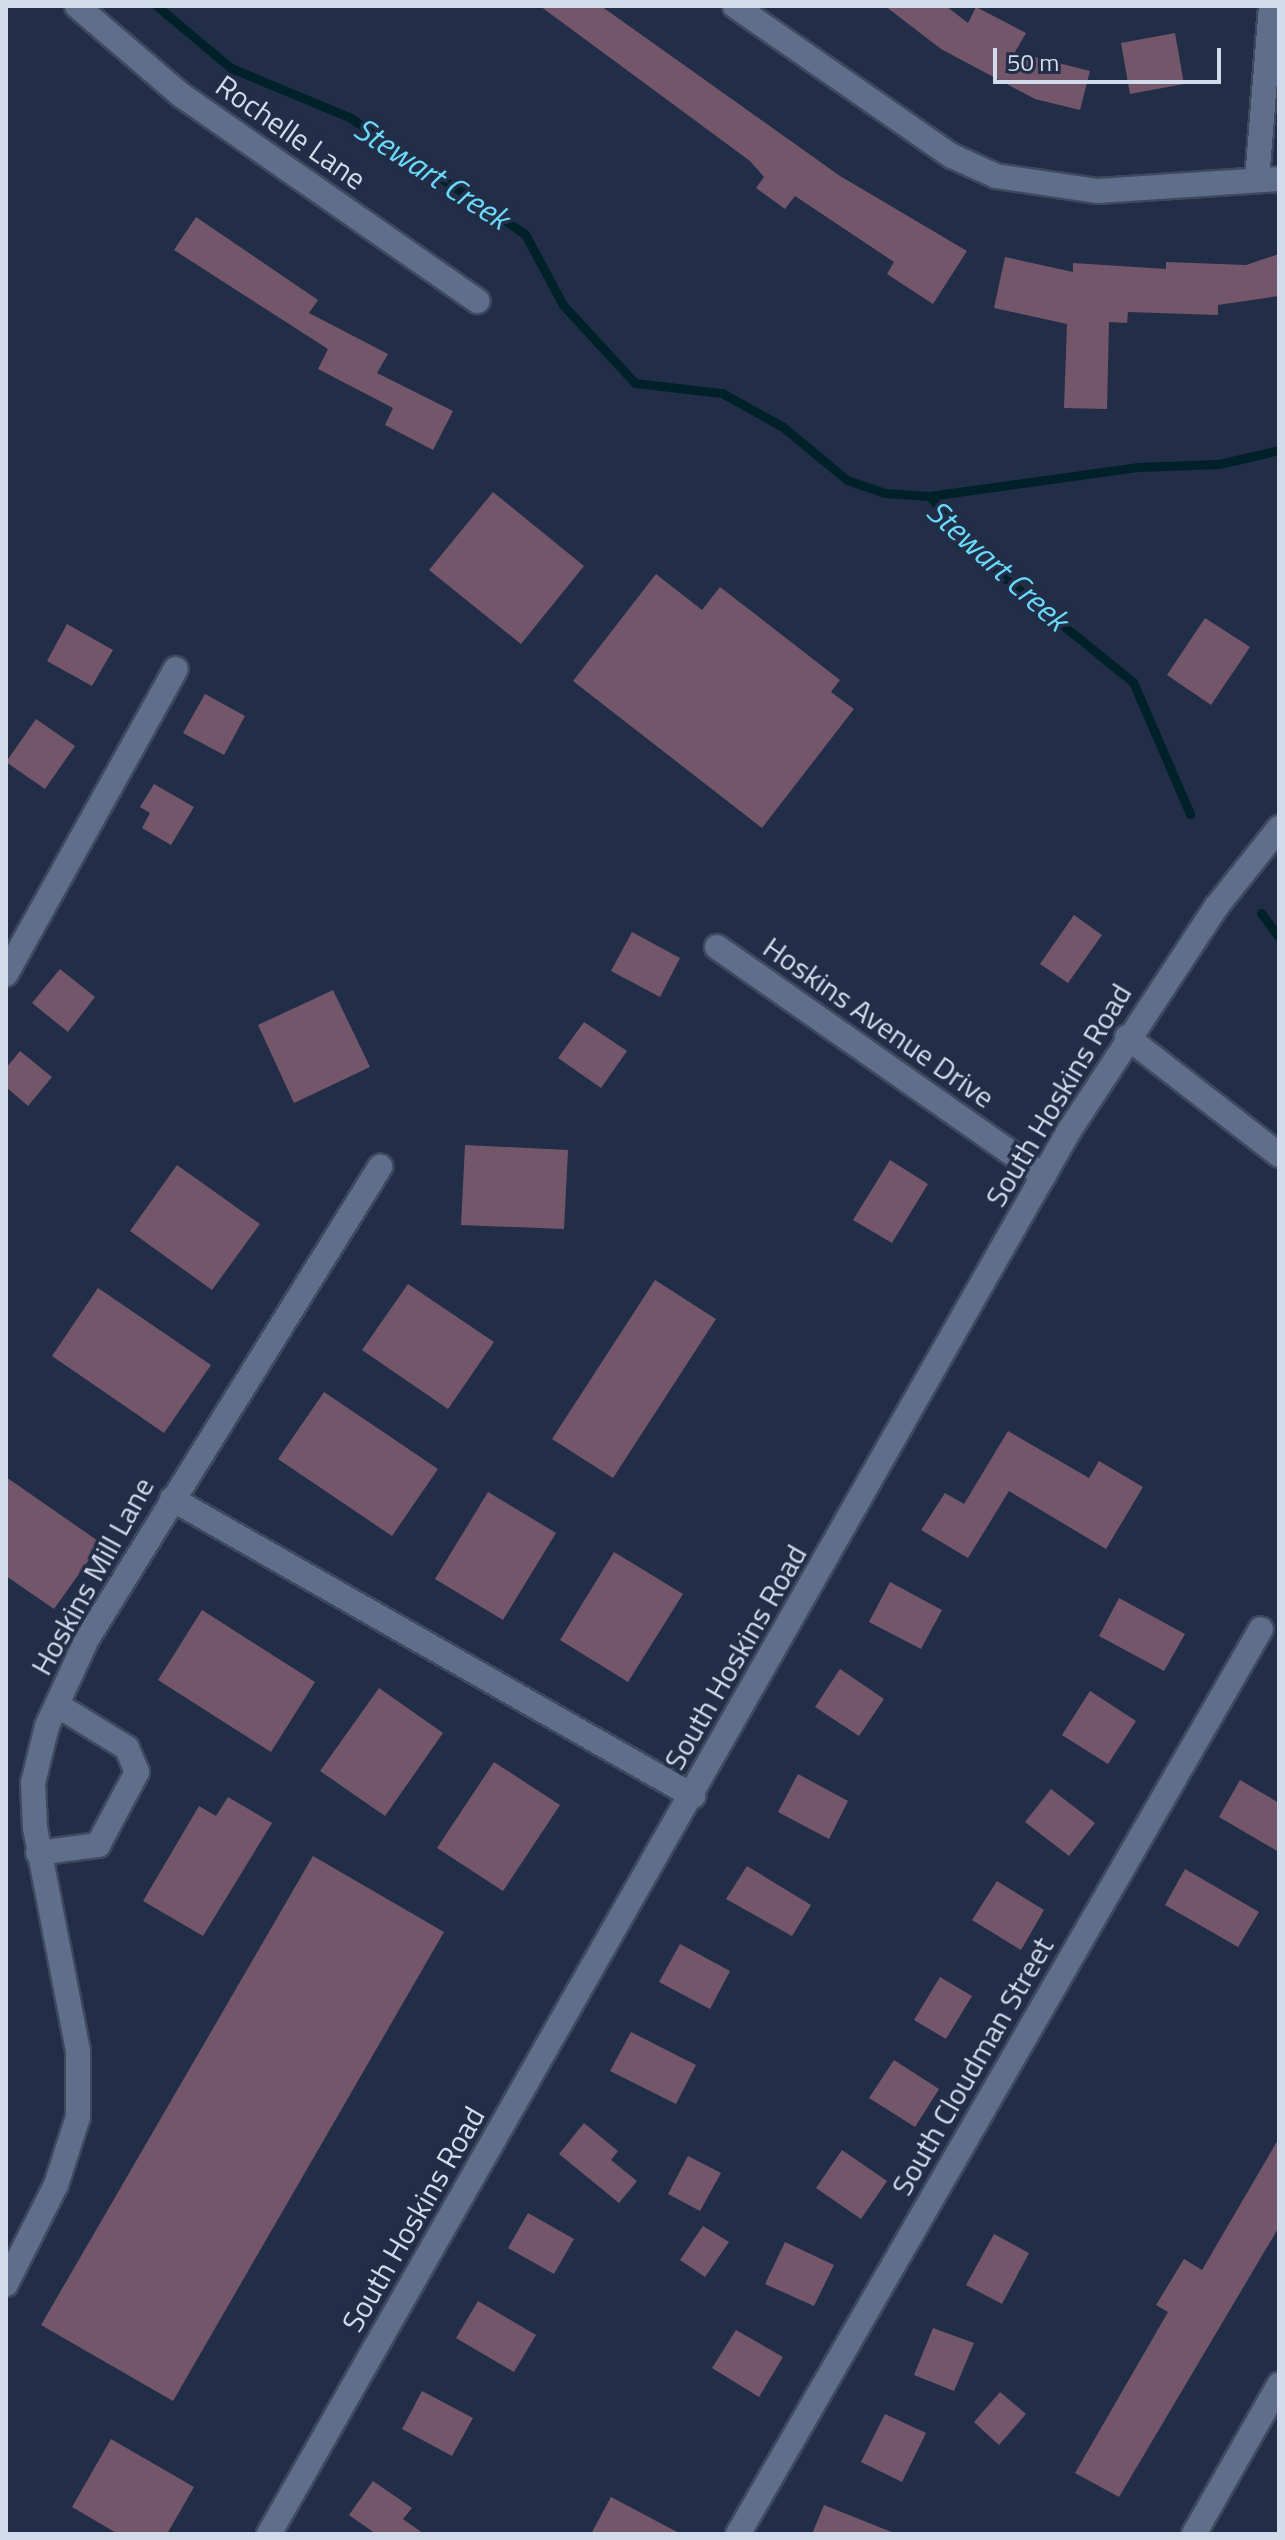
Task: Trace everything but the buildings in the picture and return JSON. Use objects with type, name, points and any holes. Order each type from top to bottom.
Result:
[{"type":"street","name":"Rochelle Lane","points":[[77,6],[181,95],[477,301]]},
{"type":"street","points":[[735,6],[952,156],[996,176],[1098,191],[1268,179],[1271,6]]},
{"type":"street","points":[[6,974],[176,669]]},
{"type":"street","name":"South Hoskins Road","points":[[269,2534],[693,1796],[1044,1176],[1127,1037],[1279,828]]},
{"type":"street","name":"Hoskins Avenue Drive","points":[[717,947],[1044,1176]]},
{"type":"street","points":[[1127,1037],[1279,1155]]},
{"type":"street","name":"Hoskins Mill Lane","points":[[6,2284],[56,2185],[78,2117],[78,2051],[38,1853],[33,1783],[57,1705],[87,1639],[322,1250],[380,1167]]},
{"type":"street","points":[[172,1499],[693,1796]]},
{"type":"street","name":"South Cloudman Street","points":[[738,2534],[1261,1629]]},
{"type":"street","points":[[38,1853],[98,1845],[137,1772],[127,1748],[57,1705]]},
{"type":"street","points":[[1194,2534],[1279,2385]]},
{"type":"waterway","name":"Stewart Creek","points":[[157,6],[231,68],[349,117],[525,234],[563,305],[635,383],[722,393],[783,427],[847,480],[885,493],[929,496],[1137,467],[1219,464],[1279,450]]},
{"type":"waterway","name":"Stewart Creek","points":[[929,496],[1002,576],[1133,682],[1190,814]]},
{"type":"waterway","name":"Stewart Creek","points":[[1261,913],[1279,937]]}]
